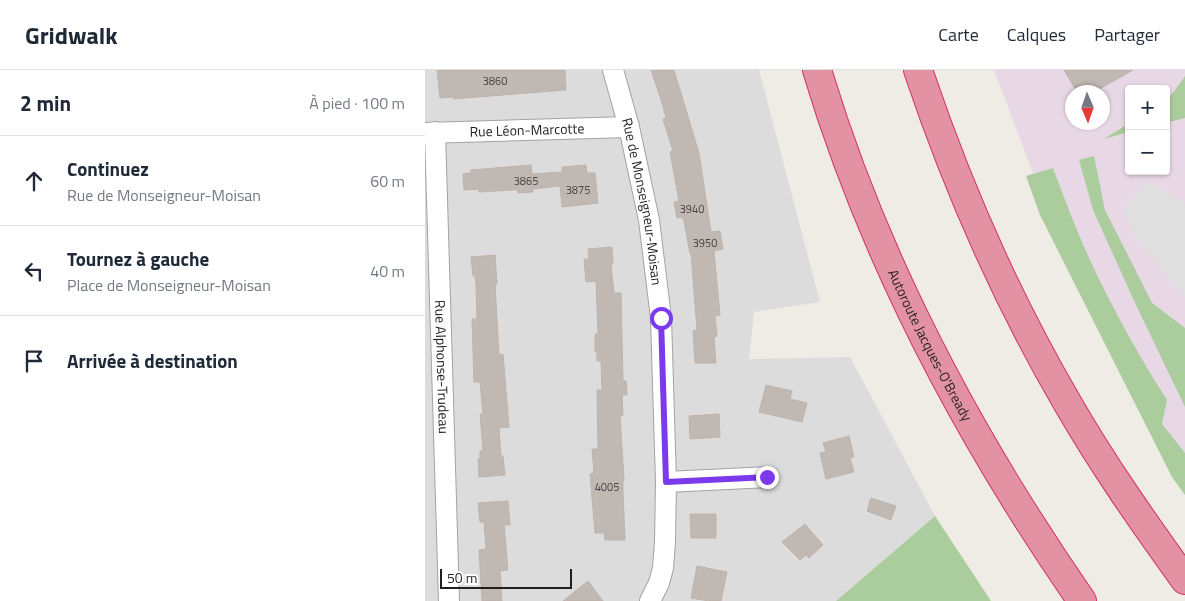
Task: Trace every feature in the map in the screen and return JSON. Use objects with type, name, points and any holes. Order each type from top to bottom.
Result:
[{"type":"highway","name":"Autoroute Jacques-O'Bready","points":[[817,70],[855,180],[885,254],[919,326],[991,460],[1047,551],[1082,601]]},
{"type":"highway","points":[[918,70],[967,200],[999,274],[1027,331],[1104,464],[1185,580]]},
{"type":"street","name":"Rue de Monseigneur-Moisan","points":[[613,70],[629,128],[649,220],[657,272],[663,344],[666,482],[663,568],[659,583],[650,601]]},
{"type":"street","name":"Rue Léon-Marcotte","points":[[430,133],[629,128]]},
{"type":"street","name":"Rue Alphonse-Trudeau","points":[[430,133],[449,601]]},
{"type":"street","points":[[666,482],[767,477]]},
{"type":"shaded area","points":[[425,70],[759,70],[820,302],[754,312],[749,359],[850,357],[935,516],[836,601],[425,601]]},
{"type":"shaded area","points":[[994,70],[1185,70],[1185,468],[1048,213]]},
{"type":"shaded area","points":[[1148,180],[1185,205],[1185,297],[1135,236],[1122,210]]},
{"type":"green space","points":[[1185,76],[1185,118],[1170,122],[1170,97]]},
{"type":"green space","points":[[1125,126],[1125,133],[1104,139]]},
{"type":"green space","points":[[1094,156],[1105,210],[1152,303],[1185,328],[1185,407],[1093,210],[1079,160]]},
{"type":"green space","points":[[1053,168],[1087,254],[1100,281],[1132,342],[1167,400],[1162,424],[1185,453],[1185,495],[1172,477],[1040,215],[1026,176]]},
{"type":"green space","points":[[935,516],[991,601],[836,601]]},
{"type":"building","points":[[437,70],[565,70],[566,90],[453,99],[453,97],[440,98]]},
{"type":"building","points":[[651,70],[674,70],[699,153],[711,232],[720,231],[723,249],[714,251],[720,315],[715,316],[717,336],[714,337],[716,363],[695,363],[693,331],[697,330],[691,253],[684,221],[682,217],[677,218],[674,202],[679,201],[670,152],[673,151],[663,119],[666,118],[663,106]]},
{"type":"building","points":[[1064,70],[1133,70],[1106,85],[1073,85]]},
{"type":"building","points":[[531,165],[532,174],[562,172],[562,167],[586,165],[587,173],[595,173],[598,203],[562,207],[560,186],[518,193],[517,190],[479,192],[479,189],[464,190],[463,174],[471,173],[471,170]]},
{"type":"building","points":[[612,247],[613,264],[611,264],[614,293],[621,293],[623,381],[626,381],[627,395],[622,395],[623,416],[620,416],[625,540],[605,540],[604,533],[595,533],[590,474],[594,473],[592,449],[598,449],[597,390],[602,390],[601,361],[597,361],[597,352],[595,352],[595,334],[598,334],[596,281],[586,282],[584,259],[589,259],[588,249]]},
{"type":"building","points":[[495,255],[499,355],[503,354],[509,427],[499,428],[501,456],[503,456],[505,475],[479,477],[478,459],[480,458],[480,451],[483,451],[480,414],[483,414],[480,382],[474,382],[472,319],[477,319],[476,286],[471,257]]},
{"type":"building","points":[[766,385],[792,391],[790,399],[807,403],[802,422],[759,412]]},
{"type":"building","points":[[719,414],[720,437],[690,439],[689,416]]},
{"type":"building","points":[[849,436],[854,457],[850,458],[854,472],[826,479],[820,453],[826,452],[823,443]]},
{"type":"building","points":[[871,498],[896,506],[891,520],[867,511]]},
{"type":"building","points":[[508,501],[510,525],[504,525],[508,570],[500,571],[502,601],[482,601],[479,550],[486,549],[484,522],[480,522],[478,503]]},
{"type":"building","points":[[690,514],[716,514],[716,538],[691,538]]},
{"type":"building","points":[[805,524],[823,545],[809,558],[806,555],[800,560],[782,542]]},
{"type":"building","points":[[697,566],[727,572],[721,601],[691,598]]},
{"type":"building","points":[[588,581],[603,601],[563,601]]},
{"type":"route","points":[[661,318],[666,482],[767,477]]}]
